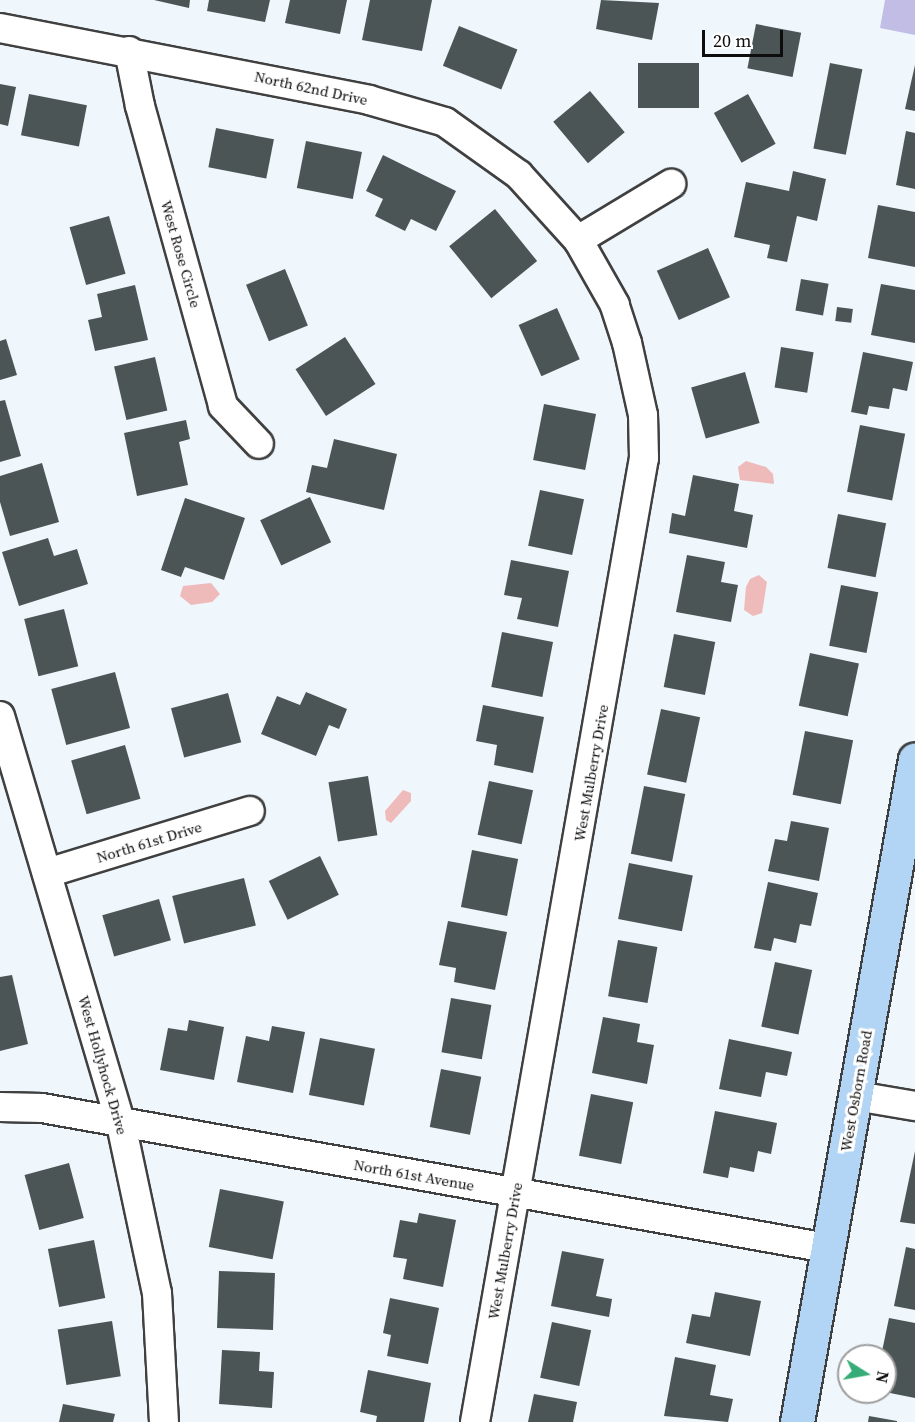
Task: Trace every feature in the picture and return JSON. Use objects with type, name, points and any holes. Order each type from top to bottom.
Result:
[{"type":"street","name":"North 62nd Drive","points":[[0,28],[129,51],[369,100],[445,122],[519,175],[579,240]]},
{"type":"street","name":"West Rose Circle","points":[[129,51],[140,106],[223,406],[259,444]]},
{"type":"street","points":[[579,240],[671,184]]},
{"type":"street","name":"West Mulberry Drive","points":[[476,1422],[644,458],[644,415],[630,355],[615,305],[579,240]]},
{"type":"street","name":"West Hollyhock Drive","points":[[0,716],[121,1124],[157,1293],[164,1422]]},
{"type":"street","name":"West Osborn Road","points":[[797,1422],[915,759]]},
{"type":"street","name":"North 61st Drive","points":[[47,873],[250,811]]},
{"type":"street","points":[[856,1096],[915,1106]]},
{"type":"street","name":"North 61st Avenue","points":[[0,1107],[42,1108],[121,1124],[827,1248]]},
{"type":"shaded area","points":[[885,0],[915,0],[915,35],[880,28]]},
{"type":"shaded area","points":[[746,461],[766,467],[773,474],[774,484],[740,480],[738,467]]},
{"type":"shaded area","points":[[759,575],[767,582],[762,613],[753,616],[744,610],[746,587],[750,579]]},
{"type":"shaded area","points":[[211,583],[220,594],[212,602],[191,605],[180,596],[183,586]]},
{"type":"shaded area","points":[[403,790],[411,793],[411,801],[391,823],[386,820],[385,811]]},
{"type":"building","points":[[154,0],[190,0],[189,8]]},
{"type":"building","points":[[209,0],[270,0],[265,22],[207,11]]},
{"type":"building","points":[[290,0],[347,0],[340,34],[285,23]]},
{"type":"building","points":[[370,0],[432,0],[422,51],[362,40]]},
{"type":"building","points":[[601,0],[659,3],[652,40],[596,29]]},
{"type":"building","points":[[756,24],[801,33],[793,77],[747,68]]},
{"type":"building","points":[[459,26],[517,50],[501,89],[443,66]]},
{"type":"building","points":[[638,63],[699,63],[699,108],[638,108]]},
{"type":"building","points":[[830,63],[862,69],[846,155],[813,148]]},
{"type":"building","points":[[915,65],[915,111],[905,109]]},
{"type":"building","points":[[0,84],[16,87],[8,126],[0,124]]},
{"type":"building","points":[[590,91],[625,132],[588,163],[553,122]]},
{"type":"building","points":[[29,94],[87,105],[79,146],[21,135]]},
{"type":"building","points":[[748,94],[776,144],[742,163],[714,113]]},
{"type":"building","points":[[216,128],[274,139],[266,179],[208,167]]},
{"type":"building","points":[[906,131],[915,133],[915,189],[896,185]]},
{"type":"building","points":[[306,141],[362,152],[353,199],[297,188]]},
{"type":"building","points":[[383,155],[456,191],[436,231],[411,219],[405,231],[375,216],[383,199],[366,191]]},
{"type":"building","points":[[793,171],[826,179],[817,221],[797,216],[787,262],[767,258],[770,245],[734,237],[746,182],[789,191]]},
{"type":"building","points":[[878,205],[915,212],[915,267],[868,258]]},
{"type":"building","points":[[495,209],[537,261],[491,298],[449,246]]},
{"type":"building","points":[[109,216],[126,274],[86,285],[70,227]]},
{"type":"building","points":[[708,248],[730,297],[679,320],[657,271]]},
{"type":"building","points":[[285,269],[308,326],[269,341],[246,285]]},
{"type":"building","points":[[801,279],[829,284],[823,315],[795,311]]},
{"type":"building","points":[[881,284],[915,290],[915,343],[871,335]]},
{"type":"building","points":[[135,285],[148,340],[95,351],[88,320],[102,317],[97,294]]},
{"type":"building","points":[[837,307],[853,309],[851,323],[835,321]]},
{"type":"building","points":[[557,308],[580,359],[541,376],[519,325]]},
{"type":"building","points":[[345,337],[375,384],[326,416],[296,369]]},
{"type":"building","points":[[6,339],[17,375],[0,380],[0,341]]},
{"type":"building","points":[[781,347],[814,352],[807,393],[775,387]]},
{"type":"building","points":[[863,352],[913,362],[907,391],[893,388],[889,409],[869,406],[867,415],[851,412]]},
{"type":"building","points":[[155,357],[167,411],[126,420],[114,366]]},
{"type":"building","points":[[745,372],[760,423],[706,438],[691,387]]},
{"type":"building","points":[[5,400],[21,456],[0,462],[0,401]]},
{"type":"building","points":[[544,404],[596,414],[585,470],[533,460]]},
{"type":"building","points":[[186,420],[190,439],[179,442],[188,485],[137,496],[124,433]]},
{"type":"building","points":[[860,425],[905,434],[892,501],[847,492]]},
{"type":"building","points":[[334,439],[397,454],[384,510],[306,492],[312,465],[327,468]]},
{"type":"building","points":[[42,463],[59,522],[10,536],[0,502],[0,476]]},
{"type":"building","points":[[693,475],[739,484],[734,511],[753,515],[747,548],[669,533],[672,513],[685,516]]},
{"type":"building","points":[[540,490],[584,499],[572,555],[528,546]]},
{"type":"building","points":[[310,497],[331,542],[281,566],[260,520]]},
{"type":"building","points":[[185,498],[245,518],[224,580],[185,567],[181,577],[161,570]]},
{"type":"building","points":[[838,514],[886,523],[876,577],[828,568]]},
{"type":"building","points":[[48,538],[54,556],[77,549],[88,584],[19,606],[2,552]]},
{"type":"building","points":[[687,555],[725,562],[721,582],[738,585],[731,622],[676,612]]},
{"type":"building","points":[[511,560],[569,571],[558,627],[517,619],[522,598],[504,595]]},
{"type":"building","points":[[841,585],[878,592],[866,653],[829,646]]},
{"type":"building","points":[[64,609],[78,666],[38,676],[24,619]]},
{"type":"building","points":[[502,632],[553,642],[542,697],[491,687]]},
{"type":"building","points":[[674,634],[715,642],[705,695],[664,687]]},
{"type":"building","points":[[810,653],[859,663],[848,716],[799,706]]},
{"type":"building","points":[[115,672],[130,728],[66,745],[51,689]]},
{"type":"building","points":[[306,692],[347,709],[339,729],[329,725],[316,756],[261,734],[277,696],[300,705]]},
{"type":"building","points":[[228,693],[241,742],[184,758],[171,708]]},
{"type":"building","points":[[483,705],[544,717],[533,773],[494,765],[497,745],[476,741]]},
{"type":"building","points":[[661,709],[700,717],[686,783],[647,775]]},
{"type":"building","points":[[805,731],[853,740],[841,804],[793,795]]},
{"type":"building","points":[[125,745],[140,799],[87,814],[71,760]]},
{"type":"building","points":[[368,776],[377,835],[338,842],[328,782]]},
{"type":"building","points":[[489,781],[533,790],[522,844],[478,835]]},
{"type":"building","points":[[644,786],[685,794],[672,862],[631,854]]},
{"type":"building","points":[[791,821],[829,828],[819,881],[768,871],[775,839],[787,841]]},
{"type":"building","points":[[472,850],[518,859],[507,916],[461,907]]},
{"type":"building","points":[[320,856],[339,895],[288,920],[269,881]]},
{"type":"building","points":[[629,863],[693,875],[682,931],[618,919]]},
{"type":"building","points":[[244,878],[256,926],[184,943],[172,896]]},
{"type":"building","points":[[768,882],[818,893],[811,926],[800,924],[796,943],[774,938],[771,951],[754,948]]},
{"type":"building","points":[[159,899],[171,940],[114,957],[102,915]]},
{"type":"building","points":[[448,921],[507,932],[495,990],[454,982],[456,968],[439,965]]},
{"type":"building","points":[[618,940],[657,947],[647,1003],[608,996]]},
{"type":"building","points":[[775,962],[812,970],[798,1034],[761,1027]]},
{"type":"building","points":[[12,975],[28,1044],[0,1051],[0,977]]},
{"type":"building","points":[[451,998],[491,1005],[482,1059],[441,1052]]},
{"type":"building","points":[[603,1017],[640,1024],[637,1042],[654,1045],[647,1084],[592,1073]]},
{"type":"building","points":[[189,1020],[224,1027],[214,1080],[160,1070],[168,1028],[187,1031]]},
{"type":"building","points":[[272,1026],[305,1032],[293,1093],[237,1082],[246,1036],[269,1041]]},
{"type":"building","points":[[320,1038],[375,1049],[364,1106],[309,1095]]},
{"type":"building","points":[[729,1039],[792,1052],[787,1076],[766,1072],[761,1097],[719,1089]]},
{"type":"building","points":[[441,1069],[481,1077],[470,1135],[430,1127]]},
{"type":"building","points":[[591,1094],[633,1102],[621,1164],[579,1156]]},
{"type":"building","points":[[715,1111],[777,1123],[771,1154],[758,1151],[754,1172],[730,1167],[728,1178],[703,1173]]},
{"type":"building","points":[[915,1151],[915,1224],[900,1222]]},
{"type":"building","points":[[69,1163],[84,1218],[39,1230],[25,1175]]},
{"type":"building","points":[[220,1189],[284,1201],[273,1259],[209,1247]]},
{"type":"building","points":[[419,1213],[456,1220],[443,1287],[403,1279],[407,1259],[393,1257],[400,1220],[417,1223]]},
{"type":"building","points":[[94,1240],[105,1298],[59,1307],[48,1249]]},
{"type":"building","points":[[906,1247],[915,1249],[915,1310],[894,1306]]},
{"type":"building","points":[[562,1251],[604,1259],[596,1296],[612,1299],[609,1317],[551,1306]]},
{"type":"building","points":[[219,1271],[275,1273],[273,1330],[217,1328]]},
{"type":"building","points":[[715,1292],[761,1301],[750,1356],[686,1343],[692,1314],[710,1317]]},
{"type":"building","points":[[390,1298],[439,1308],[428,1364],[387,1356],[391,1335],[383,1333]]},
{"type":"building","points":[[889,1318],[915,1323],[915,1398],[897,1394],[897,1344],[884,1344]]},
{"type":"building","points":[[112,1321],[121,1376],[66,1385],[58,1330]]},
{"type":"building","points":[[552,1322],[591,1330],[579,1386],[540,1378]]},
{"type":"building","points":[[222,1350],[260,1352],[259,1371],[274,1372],[272,1408],[219,1404]]},
{"type":"building","points":[[675,1357],[716,1365],[710,1395],[733,1399],[728,1422],[664,1416]]},
{"type":"building","points":[[368,1370],[431,1383],[424,1422],[376,1422],[377,1416],[360,1412]]},
{"type":"building","points":[[534,1394],[577,1402],[573,1422],[528,1422]]},
{"type":"building","points":[[63,1404],[115,1414],[113,1422],[59,1422]]},
{"type":"building","points":[[869,1416],[897,1421],[897,1422],[868,1422]]}]
